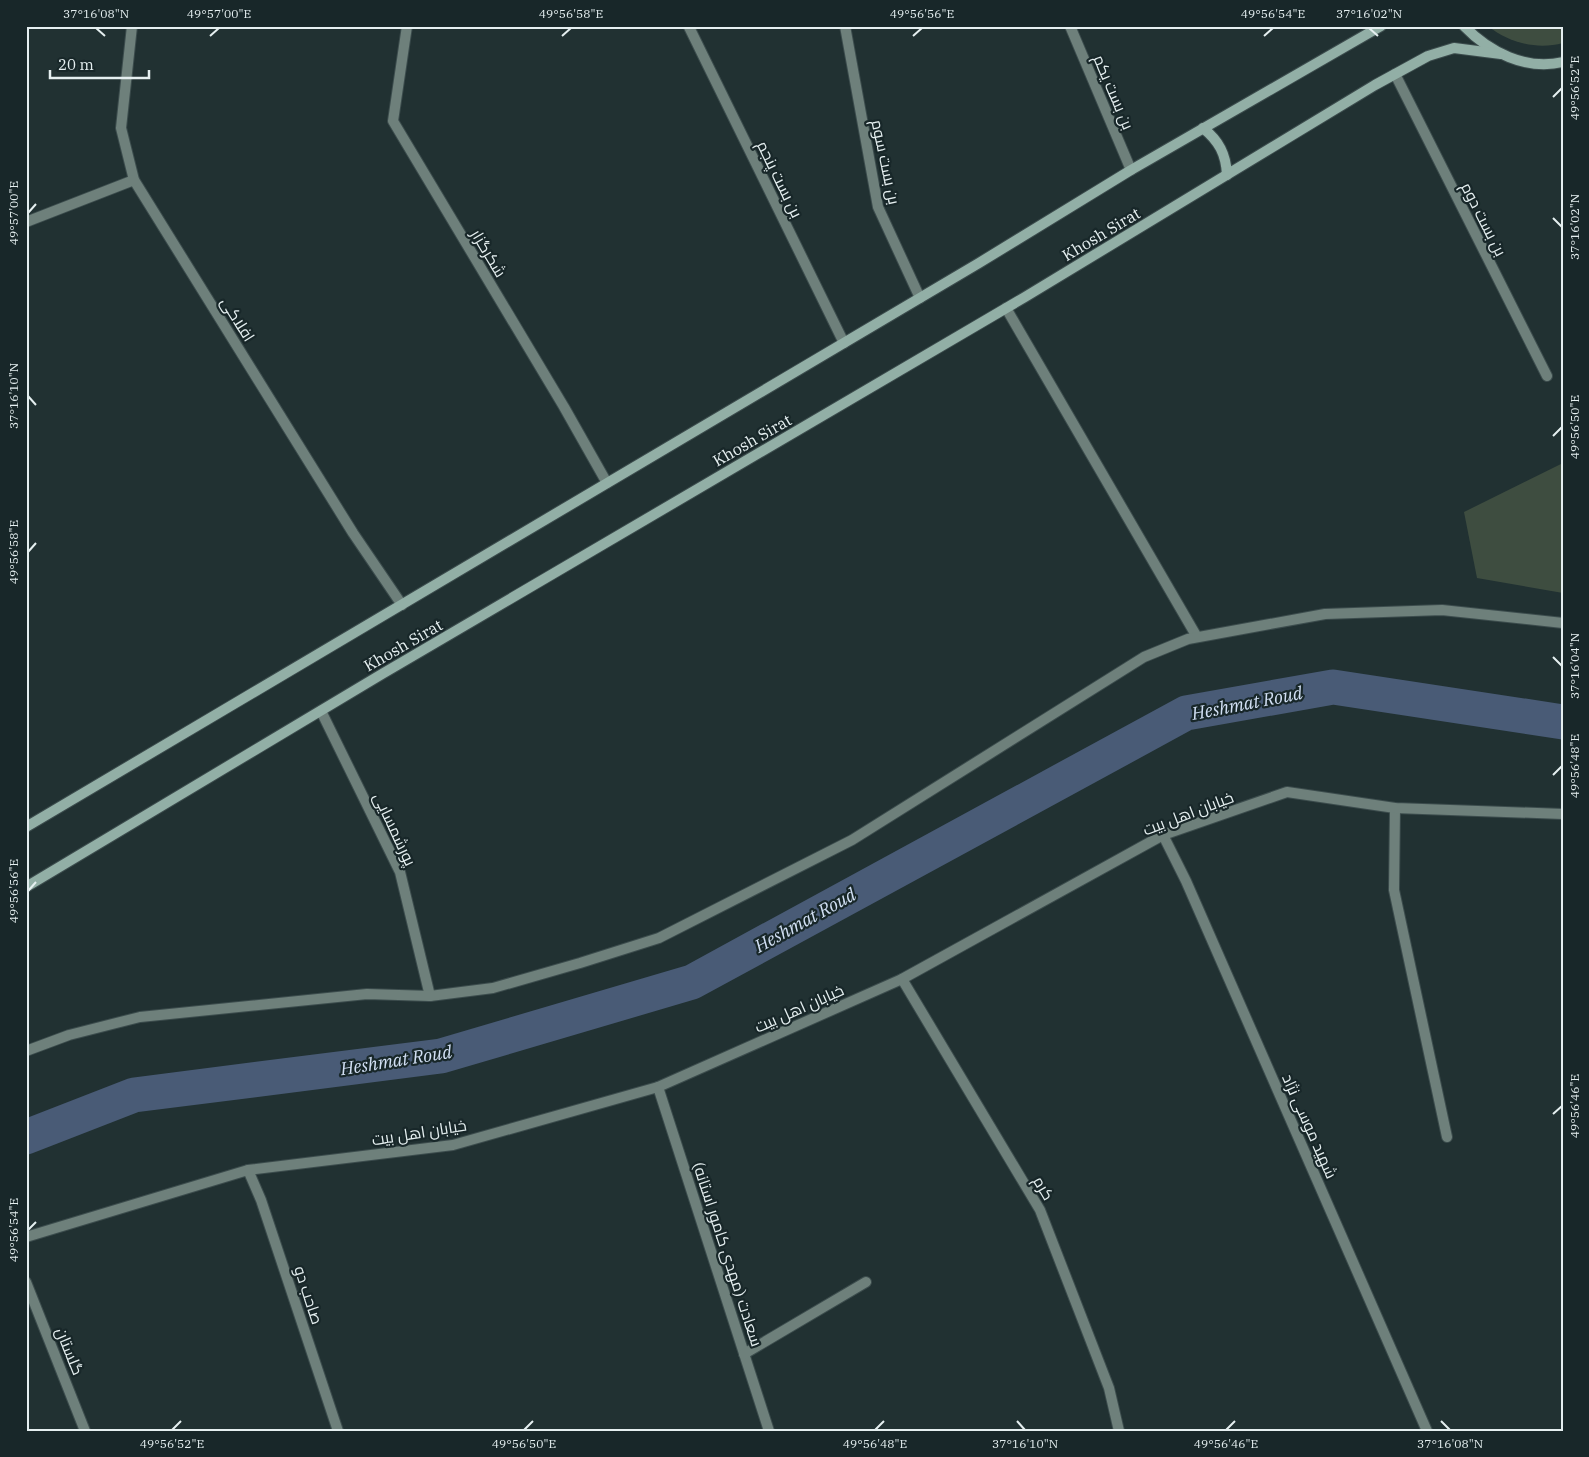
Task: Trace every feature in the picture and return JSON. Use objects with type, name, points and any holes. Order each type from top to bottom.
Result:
[{"type":"main road","points":[[26,827],[920,298],[1131,170],[1381,26]]},
{"type":"main road","points":[[1464,26],[1477,40],[1501,54],[1529,63],[1561,64]]},
{"type":"main road","name":"Khosh Sirat","points":[[26,887],[1006,308],[1395,74],[1428,56],[1454,48],[1501,54]]},
{"type":"main road","points":[[1203,128],[1214,138],[1222,150],[1226,162],[1227,175]]},
{"type":"street","name":"افلاکی","points":[[132,26],[121,128],[134,180],[353,533],[402,605]]},
{"type":"street","name":"شکرگزار","points":[[407,26],[393,121],[559,398],[607,483]]},
{"type":"street","name":"بن بست سوم","points":[[845,26],[878,207],[920,298]]},
{"type":"street","name":"بن بست یکم","points":[[1070,26],[1131,170]]},
{"type":"street","name":"بن بست پنجم","points":[[689,27],[844,343]]},
{"type":"street","name":"بن بست دوم","points":[[1395,74],[1547,376]]},
{"type":"street","points":[[26,222],[134,180]]},
{"type":"street","points":[[1006,308],[1197,637]]},
{"type":"street","points":[[26,1051],[69,1035],[140,1017],[367,994],[430,996],[493,988],[580,964],[659,938],[852,840],[1144,657],[1188,639],[1324,614],[1442,610],[1563,623]]},
{"type":"street","name":"پورشمسایی","points":[[321,711],[400,872],[430,996]]},
{"type":"street","name":"خیابان اهل بیت","points":[[26,1237],[248,1170],[453,1145],[658,1087],[902,979],[1164,835],[1287,792],[1395,808],[1563,814]]},
{"type":"street","points":[[1395,808],[1394,890],[1447,1137]]},
{"type":"street","name":"شهید موسی نژاد","points":[[1164,835],[1427,1431]]},
{"type":"street","name":"کرم","points":[[902,979],[1040,1210],[1109,1388],[1119,1431]]},
{"type":"street","name":"سعادت (مهدی کامور استانه)","points":[[658,1087],[769,1431]]},
{"type":"street","name":"صاحب دو","points":[[248,1170],[262,1200],[338,1431]]},
{"type":"street","name":"گلستان","points":[[26,1282],[85,1431]]},
{"type":"street","points":[[744,1354],[866,1282]]},
{"type":"green space","points":[[1488,26],[1563,26],[1563,43],[1543,46],[1524,44],[1505,37]]},
{"type":"green space","points":[[1563,463],[1563,593],[1477,578],[1464,512]]},
{"type":"waterway","name":"Heshmat Roud","points":[[26,1137],[134,1095],[441,1056],[692,982],[1186,713],[1333,687],[1563,722]]}]
